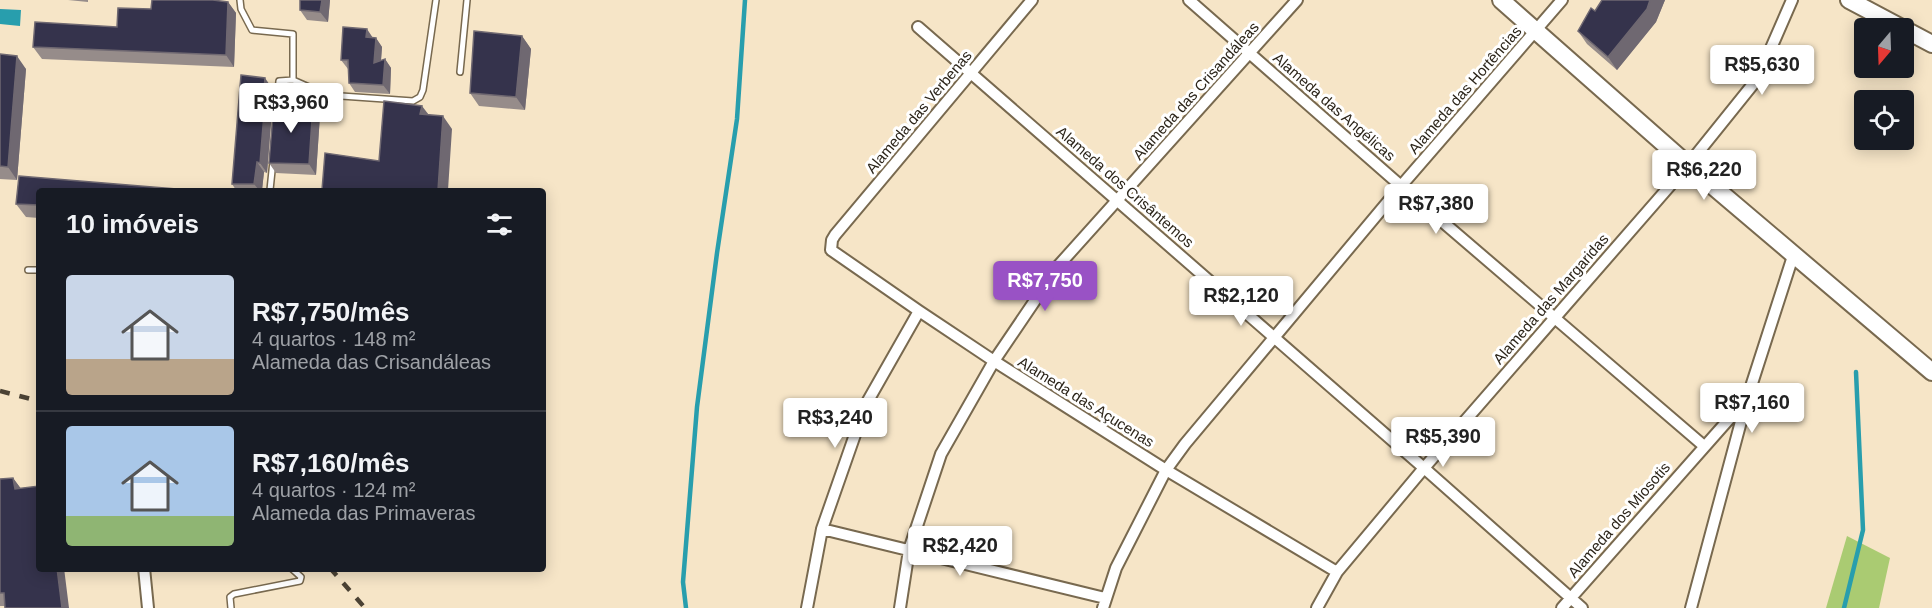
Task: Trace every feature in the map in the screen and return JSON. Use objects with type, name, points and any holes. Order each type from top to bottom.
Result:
[{"type":"main road","points":[[1501,0],[1688,165],[1932,372]]},
{"type":"main road","points":[[1849,0],[1930,38]]},
{"type":"street","name":"Alameda das Verbenas","points":[[831,244],[835,235],[1032,0]]},
{"type":"street","name":"Alameda das Angélicas","points":[[1189,0],[1401,186],[1704,446]]},
{"type":"street","name":"Alameda das Crisandáleas","points":[[900,608],[909,550],[941,454],[994,361],[1059,265],[1297,0]]},
{"type":"street","name":"Alameda das Hortências","points":[[1104,603],[1116,568],[1166,470],[1401,186],[1562,0]]},
{"type":"street","name":"Alameda das Margaridas","points":[[1317,608],[1337,572],[1424,468],[1688,165],[1758,78],[1792,0]]},
{"type":"street","name":"Alameda dos Crisântemos","points":[[918,27],[1582,608]]},
{"type":"street","name":"Alameda das Açucenas","points":[[831,244],[831,250],[836,255],[994,361],[1166,470],[1337,572]]},
{"type":"street","points":[[1691,608],[1747,399],[1794,254]]},
{"type":"street","points":[[807,608],[822,529],[865,405],[919,311]]},
{"type":"street","name":"Alameda dos Miosotis","points":[[1562,608],[1747,399]]},
{"type":"street","points":[[1722,426],[1734,430],[1737,436]]},
{"type":"street","points":[[822,529],[1104,603]]},
{"type":"street","points":[[144,572],[148,608]]},
{"type":"lane","points":[[240,0],[241,9],[252,30],[293,34],[293,80]]},
{"type":"lane","points":[[277,114],[279,81],[293,80],[327,95],[413,101],[420,97],[423,90],[436,0]]},
{"type":"lane","points":[[460,72],[467,0]]},
{"type":"lane","points":[[270,188],[273,158]]},
{"type":"lane","points":[[28,270],[36,270]]},
{"type":"lane","points":[[231,608],[230,597],[234,594],[300,581],[300,577],[295,572]]},
{"type":"green space","points":[[1847,536],[1890,558],[1879,608],[1826,608]]},
{"type":"water","points":[[0,9],[21,10],[20,26],[0,24]]},
{"type":"building","points":[[152,0],[228,2],[226,55],[33,47],[35,22],[117,27],[118,8],[151,9]]},
{"type":"building","points":[[300,0],[322,0],[320,12],[300,10]]},
{"type":"building","points":[[1602,0],[1650,0],[1647,9],[1608,57],[1578,31],[1591,8],[1595,11]]},
{"type":"building","points":[[343,27],[367,29],[366,37],[376,38],[374,63],[385,59],[383,85],[349,83],[348,60],[341,60]]},
{"type":"building","points":[[474,31],[522,36],[516,97],[470,93]]},
{"type":"building","points":[[0,54],[17,56],[8,167],[0,166]]},
{"type":"building","points":[[241,75],[265,78],[260,163],[257,162],[254,184],[232,184]]},
{"type":"building","points":[[384,101],[422,106],[420,114],[443,116],[438,188],[322,188],[325,153],[379,161]]},
{"type":"building","points":[[274,102],[313,105],[309,164],[269,163]]},
{"type":"building","points":[[19,176],[165,188],[36,188],[36,205],[16,204]]},
{"type":"building","points":[[13,478],[15,489],[36,486],[36,572],[58,572],[62,608],[5,608],[4,593],[0,593],[0,479]]},
{"type":"waterway","points":[[686,608],[683,582],[697,407],[737,119],[745,0]]},
{"type":"waterway","points":[[1844,608],[1863,530],[1856,372]]},
{"type":"railway","points":[[0,391],[36,400]]},
{"type":"railway","points":[[334,572],[365,608]]}]
